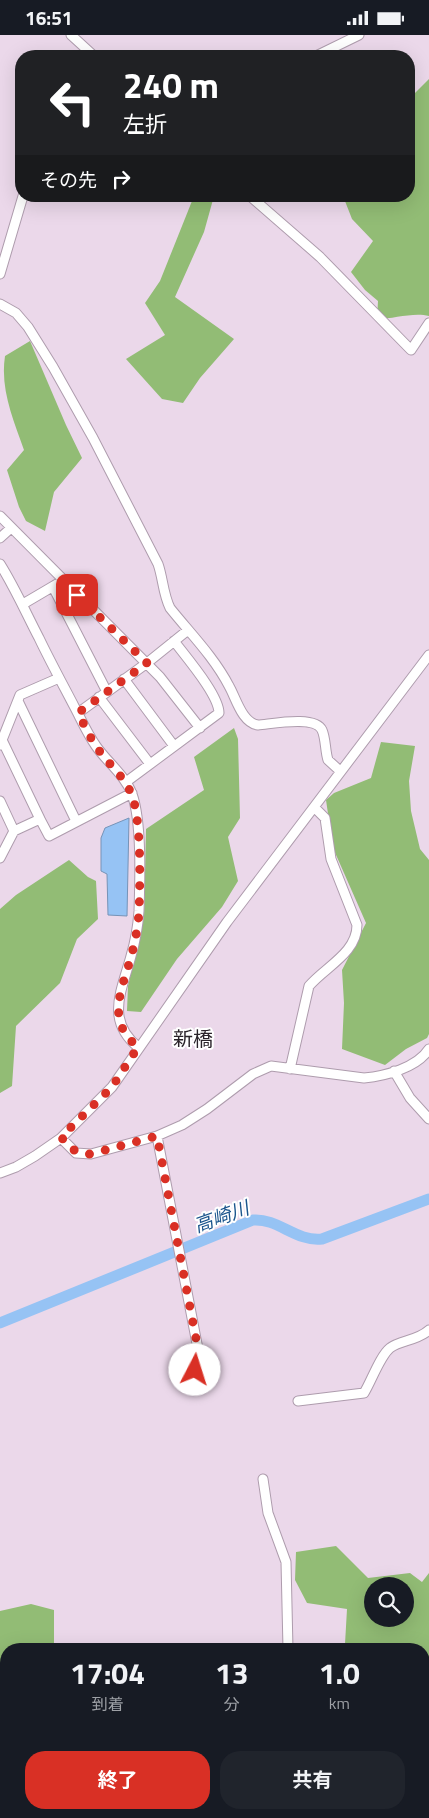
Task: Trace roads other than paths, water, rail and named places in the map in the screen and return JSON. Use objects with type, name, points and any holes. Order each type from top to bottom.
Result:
[{"type":"street","points":[[71,35],[87,50]]},
{"type":"street","points":[[328,50],[359,35]]},
{"type":"street","points":[[0,274],[20,202]]},
{"type":"street","points":[[257,202],[320,257],[411,350],[429,323]]},
{"type":"street","points":[[0,304],[16,313],[28,327],[53,367],[93,438],[158,564],[168,602],[222,674],[246,717],[250,722],[258,725],[298,721],[317,724],[321,727],[324,735],[328,761],[340,771]]},
{"type":"street","points":[[0,516],[147,663],[200,728]]},
{"type":"street","points":[[0,537],[11,528]]},
{"type":"street","points":[[0,564],[23,604],[59,678],[96,746],[132,793],[138,827],[139,912],[131,956],[121,989],[118,1011],[126,1035],[138,1047]]},
{"type":"street","points":[[23,604],[63,581]]},
{"type":"street","points":[[53,587],[103,695],[150,764]]},
{"type":"street","points":[[78,713],[147,663],[188,630]]},
{"type":"street","points":[[126,783],[219,713],[219,707],[207,686],[174,641]]},
{"type":"street","points":[[0,1173],[16,1167],[35,1156],[61,1137],[112,1087],[138,1047],[227,922],[429,655]]},
{"type":"street","points":[[59,678],[20,695],[1,743],[49,836],[132,793]]},
{"type":"street","points":[[124,679],[174,746]]},
{"type":"street","points":[[18,701],[76,821]]},
{"type":"street","points":[[0,801],[14,831]]},
{"type":"street","points":[[290,1069],[309,986],[342,956],[357,933],[357,925],[330,859],[325,818],[314,808]]},
{"type":"street","points":[[0,858],[14,831],[40,819]]},
{"type":"street","points":[[61,1137],[72,1149],[81,1154],[91,1154],[157,1136],[182,1125],[253,1074],[271,1066],[364,1078],[394,1071],[424,1058],[429,1049]]},
{"type":"street","points":[[394,1071],[410,1098],[429,1119]]},
{"type":"street","points":[[157,1136],[198,1349],[192,1382]]},
{"type":"street","points":[[298,1401],[364,1393],[378,1366],[390,1349],[423,1335],[429,1330]]},
{"type":"street","points":[[263,1479],[268,1513],[286,1562],[288,1643]]},
{"type":"water","points":[[129,818],[127,916],[108,915],[107,874],[101,871],[101,838],[105,828]]},
{"type":"waterway","name":"高崎川","points":[[0,1323],[253,1220],[262,1220],[304,1237],[322,1239],[429,1199]]},
{"type":"district","name":"新橋","points":[[193,1038]]}]
